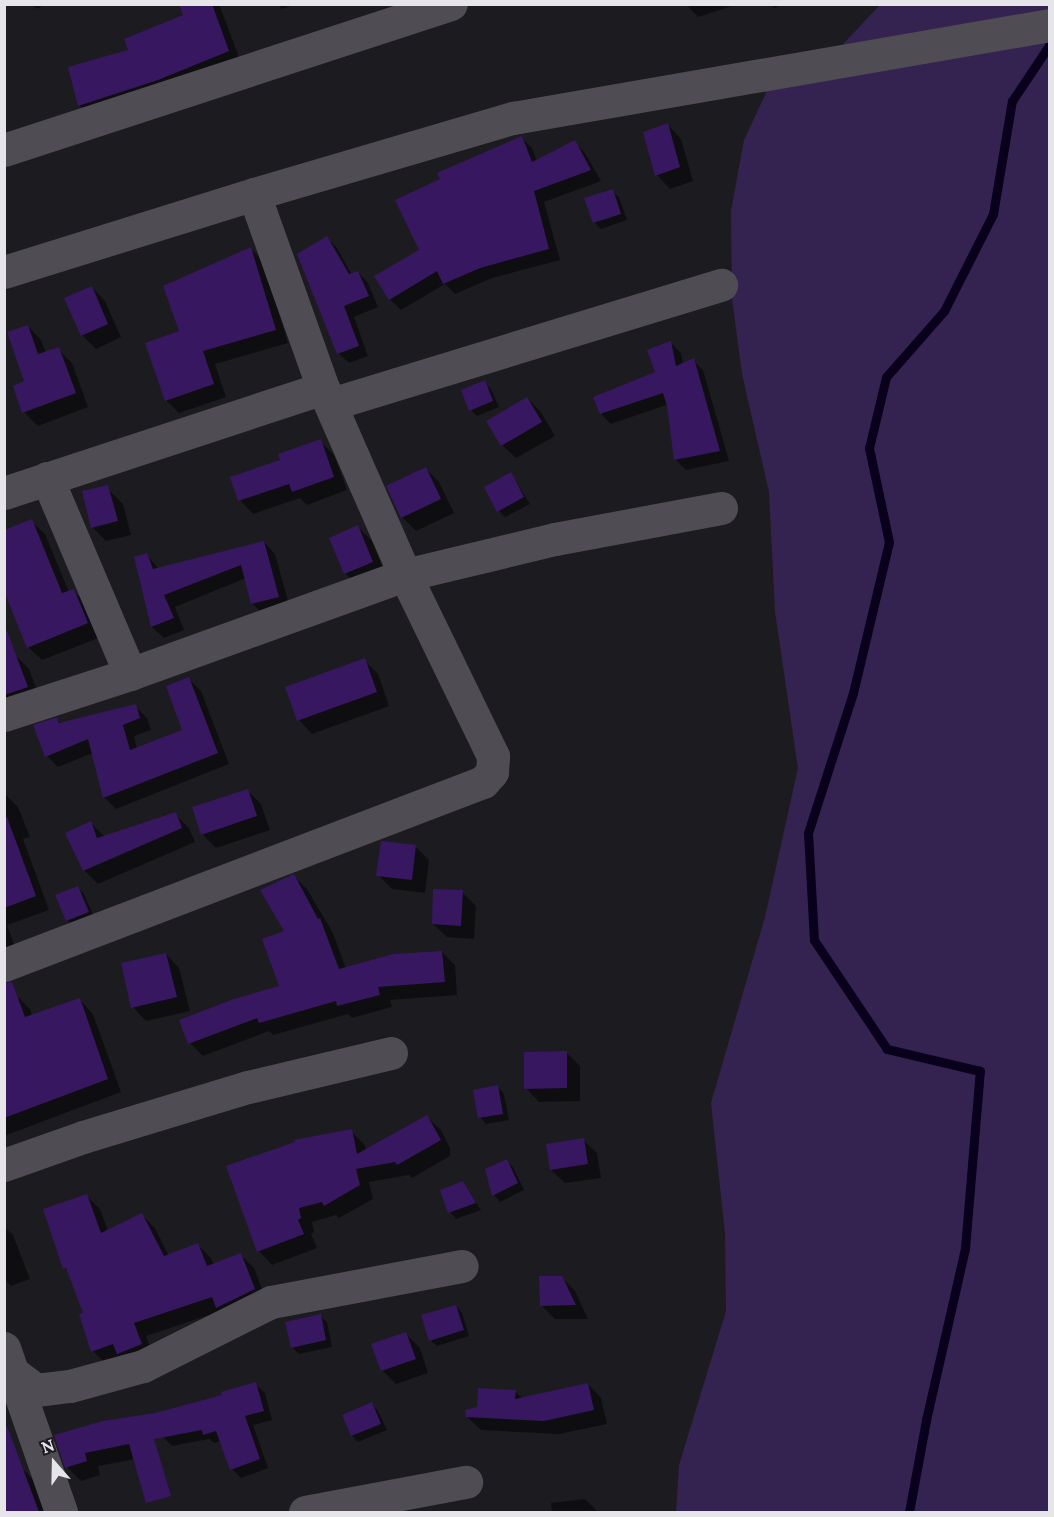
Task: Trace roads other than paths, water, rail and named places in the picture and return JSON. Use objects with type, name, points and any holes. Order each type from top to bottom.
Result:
[{"type":"street","points":[[4,150],[451,4]]},
{"type":"street","points":[[4,272],[254,194],[513,118],[1050,25]]},
{"type":"street","points":[[4,965],[483,782],[492,772],[493,756],[405,575],[327,396],[254,194]]},
{"type":"street","points":[[4,494],[47,478],[327,396],[721,285]]},
{"type":"street","points":[[47,478],[130,674]]},
{"type":"street","points":[[4,715],[130,674],[405,575],[555,539],[721,508]]},
{"type":"street","points":[[4,1165],[83,1137],[248,1086],[391,1053]]},
{"type":"street","points":[[8,1368],[36,1390],[70,1386],[143,1366],[271,1302],[462,1266]]},
{"type":"street","points":[[8,1368],[61,1512]]},
{"type":"street","points":[[305,1512],[466,1482]]},
{"type":"waterway","points":[[909,1512],[926,1420],[965,1248],[980,1071],[887,1049],[814,940],[808,833],[853,693],[889,542],[869,448],[886,377],[944,311],[993,214],[1012,101],[1050,44]]}]
